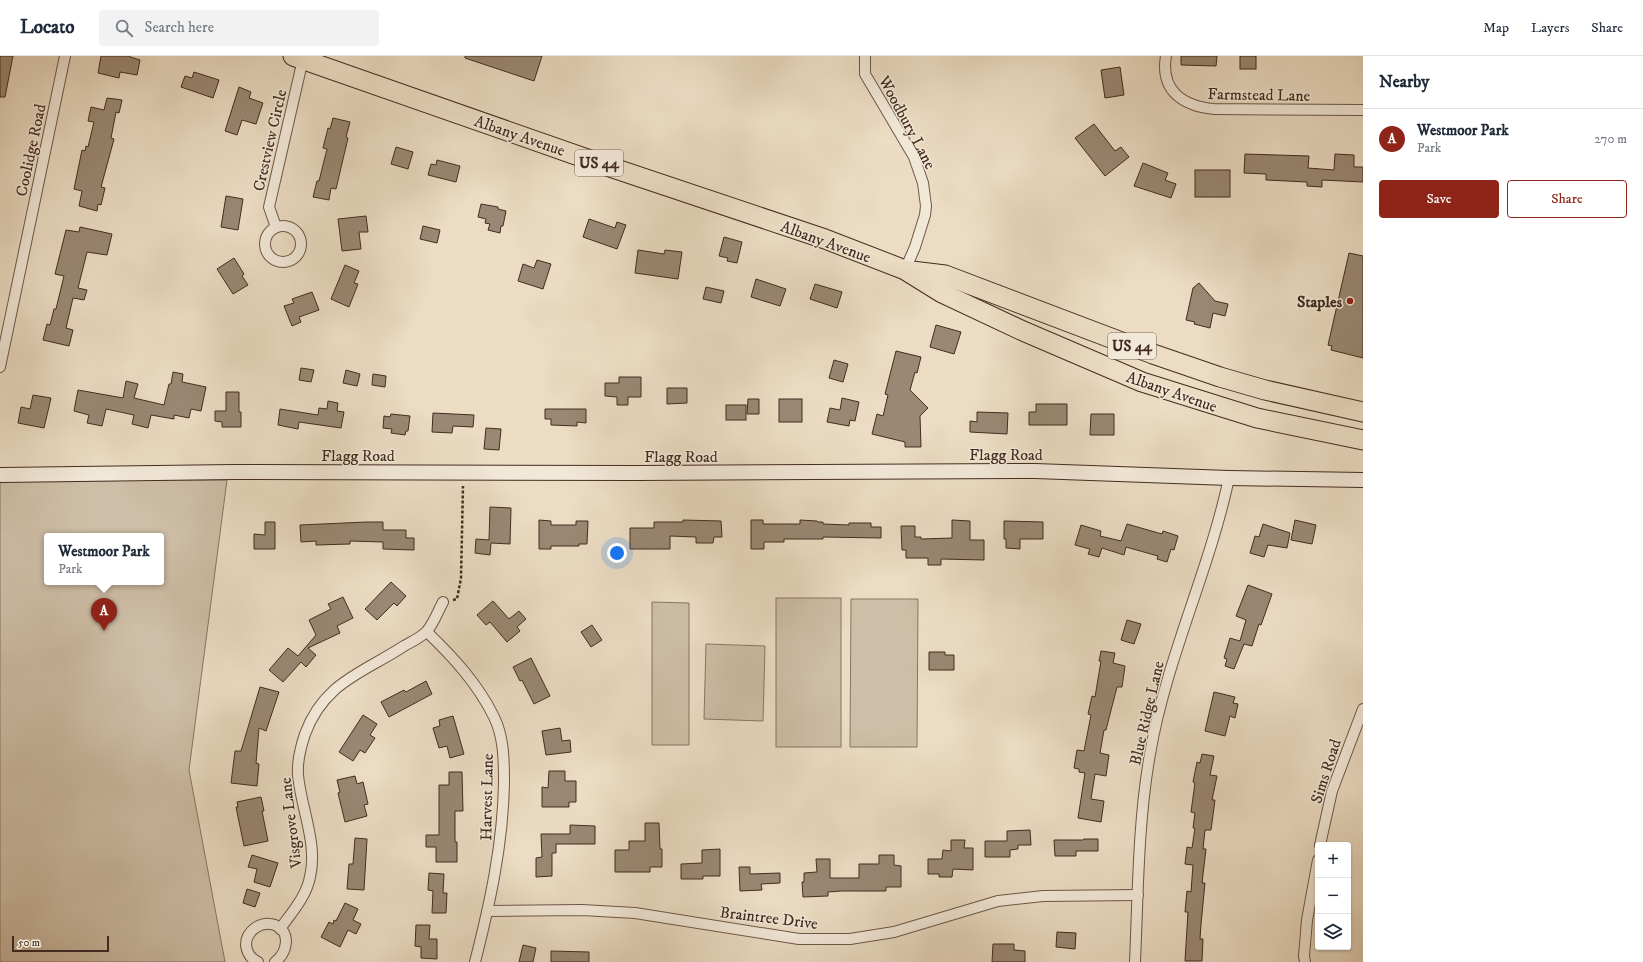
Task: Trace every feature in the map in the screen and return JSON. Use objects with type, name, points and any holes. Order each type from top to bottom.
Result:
[{"type":"highway","name":"Albany Avenue","points":[[298,58],[606,166],[825,239],[905,270],[949,296],[1023,331],[1142,382],[1257,418],[1363,440]]},
{"type":"highway","name":"Albany Avenue","points":[[905,270],[945,276],[1153,354],[1220,377],[1265,390],[1363,412]]},
{"type":"street","name":"Coolidge Road","points":[[0,367],[65,56]]},
{"type":"street","name":"Woodbury Lane","points":[[865,56],[865,74],[914,158],[923,183],[926,206],[915,247],[905,270]]},
{"type":"street","name":"Farmstead Lane","points":[[1166,56],[1165,71],[1168,82],[1173,90],[1180,98],[1189,104],[1201,108],[1214,110],[1363,110]]},
{"type":"street","name":"Crestview Circle","points":[[276,227],[269,207],[298,58]]},
{"type":"street","name":"Flagg Road","points":[[0,475],[233,472],[637,474],[1035,470],[1229,478],[1363,480]]},
{"type":"street","name":"Blue Ridge Lane","points":[[1135,962],[1144,799],[1150,754],[1170,670],[1221,515],[1229,478]]},
{"type":"street","points":[[427,632],[443,602]]},
{"type":"street","name":"Harvest Lane","points":[[427,632],[456,660],[482,695],[499,731],[504,758],[504,807],[501,840],[488,911],[475,962]]},
{"type":"street","name":"Visgrove Lane","points":[[280,929],[300,902],[310,876],[312,863],[310,838],[300,793],[298,773],[300,753],[305,734],[313,716],[324,699],[338,685],[427,632]]},
{"type":"street","name":"Sims Road","points":[[1321,842],[1332,791],[1363,709]]},
{"type":"street","points":[[1305,962],[1304,956],[1307,920],[1315,876]]},
{"type":"street","name":"Braintree Drive","points":[[488,911],[582,910],[635,913],[799,939],[850,939],[894,932],[998,901],[1043,896],[1138,895]]},
{"type":"street","points":[[258,962],[251,957],[247,951],[246,944],[250,932],[255,928],[268,924],[275,925],[280,929],[286,940],[286,947],[280,958],[275,962]]},
{"type":"path","points":[[443,602],[457,599],[461,578],[463,486]]},
{"type":"shaded area","points":[[0,480],[227,480],[189,770],[225,962],[0,962]]},
{"type":"shaded area","points":[[776,598],[841,598],[841,747],[776,747]]},
{"type":"shaded area","points":[[851,599],[918,599],[917,747],[850,747]]},
{"type":"shaded area","points":[[652,602],[689,603],[689,745],[652,745]]},
{"type":"shaded area","points":[[706,644],[765,646],[763,721],[704,719]]},
{"type":"building","points":[[0,56],[13,56],[5,97],[0,97]]},
{"type":"building","points":[[101,56],[130,56],[140,60],[137,75],[120,72],[119,78],[98,73]]},
{"type":"building","points":[[465,56],[542,56],[534,81],[465,58]]},
{"type":"building","points":[[1181,56],[1217,56],[1216,66],[1181,65]]},
{"type":"building","points":[[1240,56],[1256,56],[1256,69],[1240,69]]},
{"type":"building","points":[[1120,67],[1124,95],[1105,98],[1101,70]]},
{"type":"building","points":[[194,72],[219,80],[213,98],[181,87],[185,76],[192,78]]},
{"type":"building","points":[[239,87],[251,92],[249,98],[263,103],[256,124],[242,120],[237,135],[225,131]]},
{"type":"building","points":[[107,98],[122,100],[119,113],[116,112],[111,138],[114,139],[101,187],[105,188],[101,205],[98,204],[97,211],[79,206],[82,191],[74,189],[82,150],[85,151],[86,146],[88,147],[94,122],[88,121],[91,107],[104,110]]},
{"type":"building","points":[[333,118],[350,122],[346,137],[348,138],[336,189],[331,188],[329,200],[313,197],[317,181],[319,181],[327,149],[323,148],[328,128],[330,129]]},
{"type":"building","points":[[1094,124],[1115,151],[1121,147],[1129,157],[1105,176],[1075,138]]},
{"type":"building","points":[[396,147],[413,152],[408,169],[391,164]]},
{"type":"building","points":[[1245,154],[1309,156],[1308,168],[1334,170],[1335,154],[1354,155],[1354,167],[1363,167],[1363,182],[1322,180],[1322,187],[1307,186],[1307,182],[1266,180],[1266,174],[1244,173]]},
{"type":"building","points":[[437,160],[460,166],[456,182],[428,175],[431,164],[436,165]]},
{"type":"building","points":[[1143,163],[1168,173],[1165,180],[1176,184],[1171,198],[1134,186]]},
{"type":"building","points":[[1195,170],[1230,170],[1230,197],[1195,197]]},
{"type":"building","points":[[226,196],[243,199],[238,230],[221,227]]},
{"type":"building","points":[[481,204],[498,207],[498,209],[506,211],[500,233],[488,230],[490,224],[485,223],[486,219],[478,217]]},
{"type":"building","points":[[366,216],[368,232],[359,232],[361,249],[342,251],[338,219]]},
{"type":"building","points":[[589,219],[615,228],[617,222],[626,225],[617,249],[583,237]]},
{"type":"building","points":[[423,226],[440,230],[437,243],[420,239]]},
{"type":"building","points":[[80,227],[112,234],[107,255],[87,252],[78,288],[87,290],[84,300],[73,298],[66,328],[73,330],[69,346],[43,340],[47,324],[50,325],[54,309],[56,309],[64,276],[55,274],[66,230],[79,232]]},
{"type":"building","points":[[724,237],[742,242],[737,263],[727,261],[728,258],[719,256]]},
{"type":"building","points":[[638,250],[664,254],[665,250],[682,252],[678,279],[635,273]]},
{"type":"building","name":"Staples","points":[[1349,253],[1363,256],[1363,358],[1331,350],[1332,346],[1328,345]]},
{"type":"building","points":[[234,258],[244,274],[242,276],[248,285],[233,294],[217,269]]},
{"type":"building","points":[[537,260],[551,264],[543,289],[518,281],[523,264],[534,268]]},
{"type":"building","points":[[345,265],[359,271],[354,283],[358,284],[349,307],[331,299]]},
{"type":"building","points":[[756,279],[786,289],[780,306],[751,297]]},
{"type":"building","points":[[1199,283],[1215,301],[1228,304],[1225,316],[1213,313],[1210,328],[1194,324],[1195,322],[1186,320],[1193,288]]},
{"type":"building","points":[[815,284],[842,292],[837,308],[810,299]]},
{"type":"building","points":[[706,287],[724,291],[721,303],[703,299]]},
{"type":"building","points":[[312,292],[319,310],[299,317],[301,322],[292,326],[284,306],[294,303],[292,299]]},
{"type":"building","points":[[936,325],[961,332],[954,354],[930,347]]},
{"type":"building","points":[[896,351],[921,357],[917,373],[915,372],[910,390],[928,408],[920,416],[921,447],[905,447],[905,442],[872,434],[877,414],[883,416],[888,395],[885,394]]},
{"type":"building","points":[[834,360],[848,364],[843,382],[829,378]]},
{"type":"building","points":[[301,368],[314,370],[311,382],[299,380]]},
{"type":"building","points":[[346,370],[360,374],[357,386],[343,383]]},
{"type":"building","points":[[173,372],[183,374],[182,382],[206,387],[201,411],[191,409],[189,418],[174,415],[174,419],[151,415],[148,428],[132,424],[134,415],[106,409],[102,426],[87,423],[89,415],[74,411],[78,390],[123,398],[126,381],[138,384],[134,398],[164,405],[169,384],[171,384]]},
{"type":"building","points":[[373,374],[386,376],[385,387],[372,385]]},
{"type":"building","points":[[619,377],[641,377],[641,397],[628,397],[628,405],[617,405],[617,397],[605,396],[605,383],[619,383]]},
{"type":"building","points":[[667,388],[687,388],[687,403],[667,404]]},
{"type":"building","points":[[226,392],[239,392],[241,427],[222,427],[222,422],[215,421],[215,411],[226,411]]},
{"type":"building","points":[[33,395],[51,398],[44,428],[18,423],[21,407],[30,409]]},
{"type":"building","points":[[842,398],[859,402],[855,421],[850,420],[849,426],[827,422],[830,408],[840,410]]},
{"type":"building","points":[[748,399],[759,399],[759,414],[747,414]]},
{"type":"building","points":[[779,399],[802,399],[802,422],[779,422]]},
{"type":"building","points":[[328,401],[338,403],[337,411],[344,412],[341,428],[299,422],[298,429],[278,425],[280,409],[318,415],[319,408],[327,409]]},
{"type":"building","points":[[1036,404],[1067,404],[1067,425],[1029,425],[1029,412],[1036,412]]},
{"type":"building","points":[[726,405],[746,405],[746,420],[726,420]]},
{"type":"building","points":[[545,409],[586,409],[586,423],[577,422],[577,426],[551,425],[551,419],[545,419]]},
{"type":"building","points":[[977,412],[1008,413],[1007,434],[970,432],[970,421],[977,422]]},
{"type":"building","points":[[433,413],[474,415],[473,427],[453,426],[452,433],[432,432]]},
{"type":"building","points":[[391,414],[410,416],[408,431],[406,431],[405,435],[391,433],[392,429],[383,428],[384,416],[390,417]]},
{"type":"building","points":[[1091,414],[1114,414],[1114,435],[1090,435]]},
{"type":"building","points":[[486,428],[501,429],[499,450],[484,449]]},
{"type":"building","points":[[490,507],[511,508],[510,544],[491,543],[490,555],[475,553],[476,539],[489,540]]},
{"type":"building","points":[[539,520],[551,521],[551,525],[576,525],[576,521],[588,521],[587,544],[579,544],[579,546],[551,546],[551,549],[539,549]]},
{"type":"building","points":[[683,520],[721,521],[722,537],[714,537],[713,543],[696,543],[696,537],[670,536],[670,549],[630,549],[630,528],[654,528],[654,522],[683,522]]},
{"type":"building","points":[[751,520],[763,520],[763,524],[800,524],[800,520],[823,522],[823,524],[849,525],[849,523],[871,523],[871,527],[881,527],[881,538],[823,537],[823,539],[784,539],[784,542],[764,542],[764,549],[751,549]]},
{"type":"building","points":[[952,520],[970,521],[970,540],[984,540],[984,560],[941,559],[941,565],[928,565],[928,558],[906,558],[906,550],[902,550],[901,526],[915,526],[915,537],[921,537],[921,539],[952,538]]},
{"type":"building","points":[[1295,520],[1316,525],[1312,544],[1291,540]]},
{"type":"building","points":[[1004,521],[1043,522],[1043,539],[1020,539],[1020,549],[1006,548],[1006,539],[1004,539]]},
{"type":"building","points":[[265,522],[275,522],[275,549],[254,549],[254,534],[265,535]]},
{"type":"building","points":[[383,522],[383,530],[406,530],[406,538],[414,538],[414,550],[383,549],[383,542],[350,541],[350,544],[316,545],[316,541],[301,542],[300,525]]},
{"type":"building","points":[[1127,524],[1162,534],[1163,531],[1178,536],[1174,550],[1171,549],[1167,562],[1157,559],[1158,556],[1126,547],[1124,555],[1102,548],[1099,557],[1088,554],[1090,549],[1075,545],[1081,525],[1101,531],[1100,536],[1121,541]]},
{"type":"building","points":[[1263,524],[1290,533],[1287,548],[1268,545],[1264,557],[1250,553],[1255,536],[1259,537]]},
{"type":"building","points":[[391,582],[406,596],[397,606],[394,603],[377,620],[365,609]]},
{"type":"building","points":[[1248,585],[1272,594],[1261,625],[1259,624],[1252,646],[1244,644],[1234,669],[1225,666],[1227,659],[1224,658],[1230,638],[1240,641],[1246,620],[1236,616]]},
{"type":"building","points":[[343,597],[353,618],[337,626],[340,633],[308,648],[316,655],[306,667],[301,662],[283,682],[269,670],[288,648],[298,656],[316,635],[309,620],[331,609],[328,604]]},
{"type":"building","points":[[493,601],[509,619],[519,611],[526,619],[517,627],[520,631],[507,642],[490,622],[486,625],[477,615]]},
{"type":"building","points":[[1127,620],[1141,624],[1134,644],[1121,640]]},
{"type":"building","points":[[592,625],[602,640],[591,647],[581,632]]},
{"type":"building","points":[[1101,651],[1115,653],[1113,663],[1125,666],[1122,687],[1117,687],[1106,730],[1104,730],[1100,753],[1109,755],[1106,776],[1095,774],[1091,799],[1104,801],[1101,822],[1078,818],[1085,773],[1079,772],[1079,769],[1074,768],[1077,750],[1084,751],[1091,715],[1088,714],[1092,696],[1095,697],[1101,661],[1099,661]]},
{"type":"building","points":[[929,652],[945,652],[945,655],[954,655],[954,670],[929,670]]},
{"type":"building","points":[[531,658],[550,696],[534,704],[522,680],[520,681],[513,667]]},
{"type":"building","points":[[426,681],[432,694],[389,717],[381,702],[404,690],[406,692]]},
{"type":"building","points":[[260,687],[279,692],[266,731],[259,728],[256,763],[259,764],[257,786],[231,783],[235,751],[241,751]]},
{"type":"building","points":[[1214,692],[1235,697],[1233,703],[1238,704],[1235,718],[1230,716],[1225,736],[1205,731]]},
{"type":"building","points":[[363,715],[377,724],[370,735],[375,738],[365,753],[360,750],[353,761],[339,752]]},
{"type":"building","points":[[453,716],[464,754],[450,758],[447,746],[439,748],[433,728],[440,726],[439,720]]},
{"type":"building","points":[[560,728],[562,741],[570,740],[571,752],[546,755],[542,731]]},
{"type":"building","points":[[1202,754],[1214,756],[1210,775],[1217,776],[1212,800],[1215,800],[1211,830],[1205,830],[1203,849],[1206,849],[1202,883],[1205,883],[1200,939],[1203,939],[1202,961],[1185,961],[1188,912],[1185,912],[1187,891],[1191,892],[1193,865],[1185,864],[1187,847],[1192,848],[1195,828],[1193,828],[1195,813],[1191,812],[1195,783],[1193,782],[1197,762],[1200,763]]},
{"type":"building","points":[[549,771],[565,771],[565,781],[576,781],[576,802],[569,802],[569,807],[542,807],[542,787],[548,788]]},
{"type":"building","points":[[449,772],[462,772],[463,811],[455,811],[455,842],[457,842],[457,862],[436,862],[436,847],[426,847],[426,835],[439,835],[439,785],[449,785]]},
{"type":"building","points":[[355,776],[357,784],[363,782],[368,804],[364,805],[367,816],[345,822],[338,793],[340,792],[337,780]]},
{"type":"building","points":[[261,797],[264,811],[262,811],[268,841],[244,846],[236,807],[238,807],[237,802]]},
{"type":"building","points":[[645,823],[659,823],[660,849],[662,849],[662,867],[650,867],[650,872],[615,872],[615,850],[629,850],[629,841],[645,841]]},
{"type":"building","points":[[570,825],[595,826],[595,844],[556,844],[556,853],[552,853],[552,876],[536,877],[536,858],[542,857],[541,834],[570,834]]},
{"type":"building","points":[[1030,830],[1031,845],[1018,845],[1018,849],[1010,850],[1010,857],[985,857],[985,841],[1007,841],[1007,831]]},
{"type":"building","points":[[355,838],[367,839],[364,890],[347,889],[349,864],[353,864]]},
{"type":"building","points":[[1098,839],[1098,851],[1076,851],[1076,856],[1055,856],[1054,840]]},
{"type":"building","points":[[951,840],[965,840],[964,848],[973,848],[973,870],[953,869],[952,877],[939,877],[939,874],[928,874],[928,859],[942,859],[943,850],[951,851]]},
{"type":"building","points":[[720,849],[720,876],[703,876],[703,879],[681,879],[681,864],[702,863],[702,850]]},
{"type":"building","points":[[252,855],[278,863],[270,887],[254,882],[257,869],[248,867]]},
{"type":"building","points":[[879,855],[894,855],[894,865],[901,866],[901,887],[886,887],[886,891],[841,891],[828,892],[828,896],[803,897],[802,882],[804,882],[804,873],[817,872],[816,859],[830,859],[830,878],[859,878],[859,864],[879,864]]},
{"type":"building","points":[[739,867],[750,867],[750,874],[780,873],[780,883],[761,884],[762,890],[740,891]]},
{"type":"building","points":[[429,873],[444,874],[443,893],[447,893],[446,913],[432,913],[433,891],[428,890]]},
{"type":"building","points":[[247,889],[260,893],[255,907],[243,903]]},
{"type":"building","points":[[345,903],[358,909],[353,920],[361,924],[356,934],[348,930],[340,947],[321,937],[329,922],[333,924],[334,920],[336,921]]},
{"type":"building","points":[[416,925],[430,925],[429,939],[437,939],[437,959],[421,958],[421,947],[415,946]]},
{"type":"building","points":[[1057,932],[1076,933],[1075,949],[1056,947]]},
{"type":"building","points":[[993,944],[1014,944],[1014,950],[1025,951],[1025,962],[992,962]]},
{"type":"building","points":[[523,945],[536,948],[533,962],[519,962]]},
{"type":"building","points":[[551,951],[589,952],[589,962],[551,962]]},
{"type":"place","name":"Staples","points":[[1350,301]]},
{"type":"place","name":"Westmoor Park","points":[[104,631]]}]
